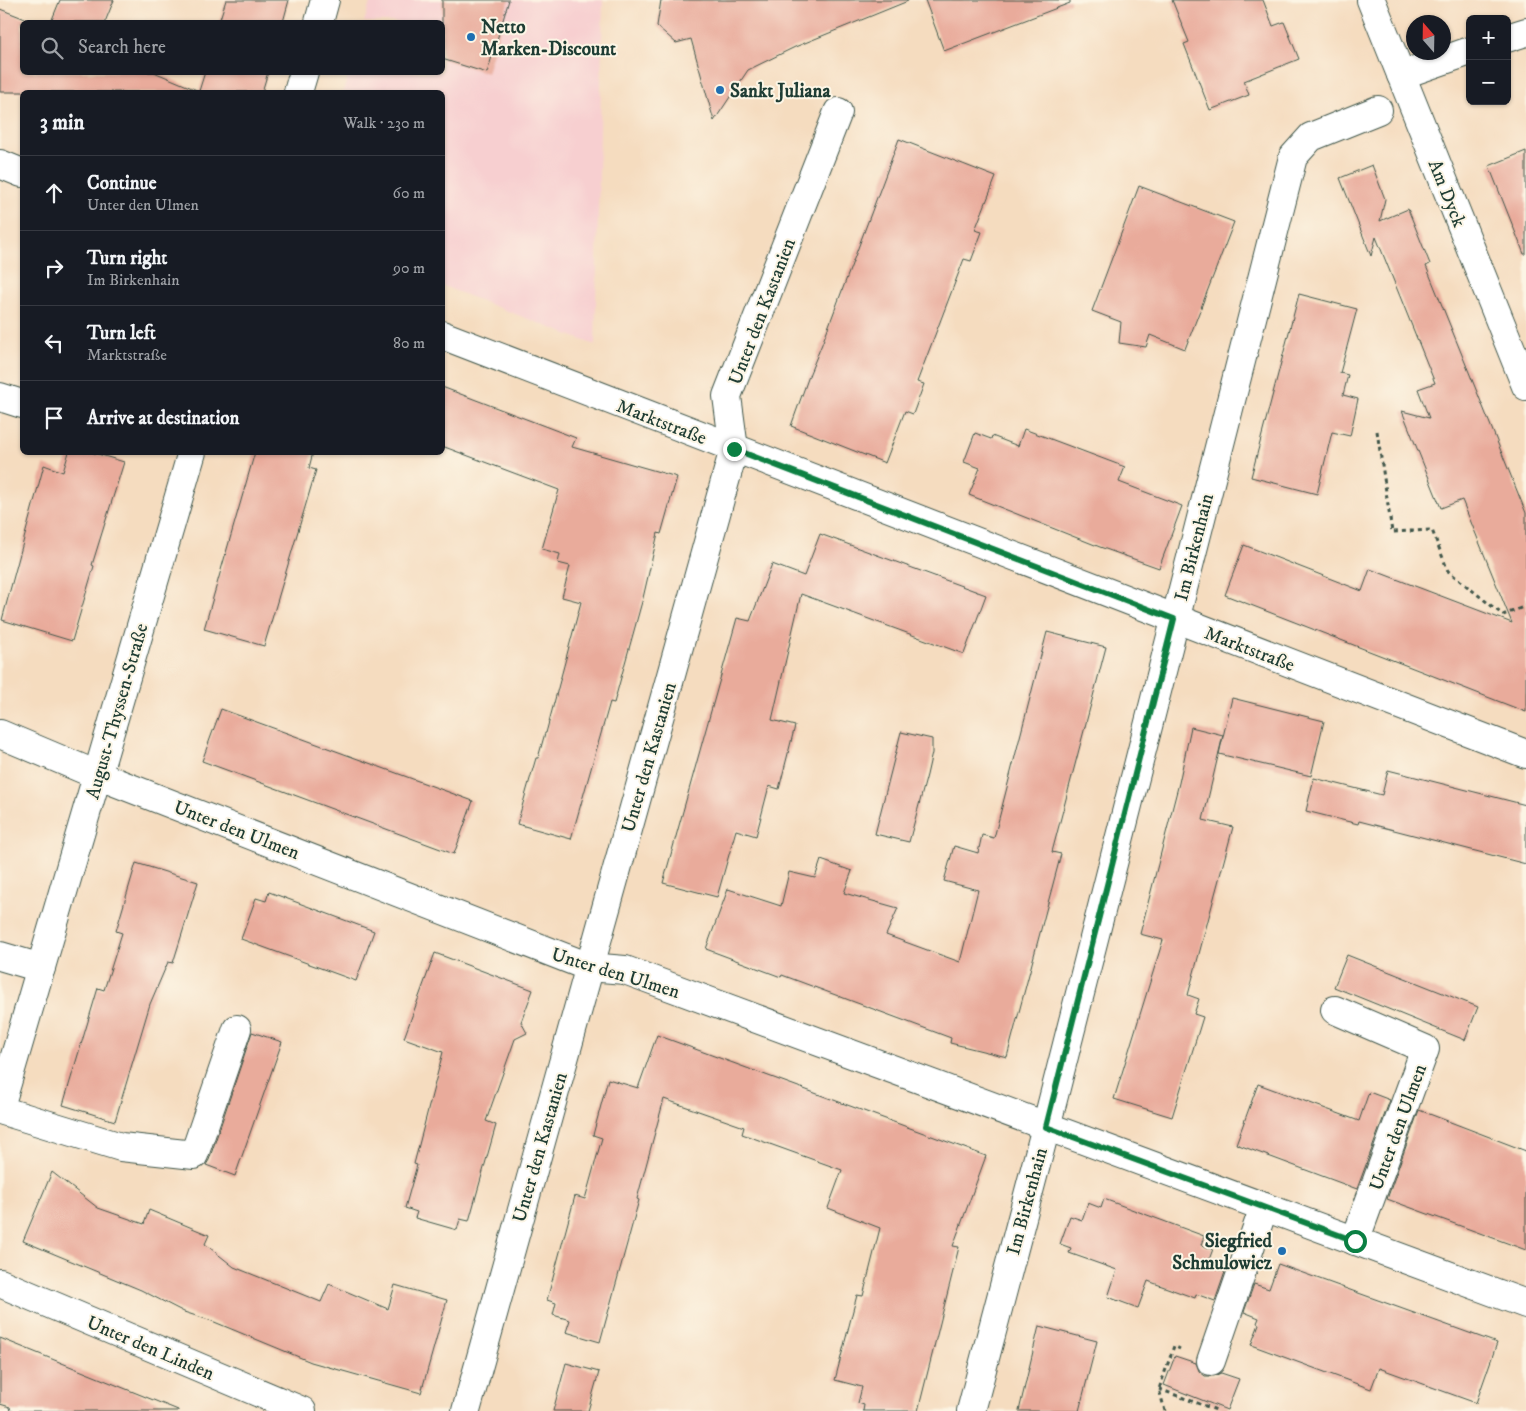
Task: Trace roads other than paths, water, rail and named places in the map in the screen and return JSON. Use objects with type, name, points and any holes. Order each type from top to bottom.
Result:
[{"type":"street","points":[[320,20],[325,0]]},
{"type":"street","name":"Am Dyck","points":[[1371,0],[1526,386]]},
{"type":"street","points":[[1511,37],[1526,32]]},
{"type":"street","points":[[1401,75],[1466,52]]},
{"type":"street","points":[[299,90],[303,75]]},
{"type":"street","name":"Im Birkenhain","points":[[971,1411],[1046,1127],[1293,157],[1311,137],[1378,110]]},
{"type":"street","name":"Unter den Kastanien","points":[[466,1411],[734,449],[727,396],[838,112]]},
{"type":"street","points":[[0,164],[20,172]]},
{"type":"street","name":"Marktstraße","points":[[445,336],[1526,754]]},
{"type":"street","points":[[0,397],[20,403]]},
{"type":"street","name":"August-Thyssen-Straße","points":[[189,455],[0,1109],[121,1147],[194,1155],[237,1029]]},
{"type":"street","name":"Unter den Ulmen","points":[[0,734],[97,775],[589,967],[625,970],[1526,1304]]},
{"type":"street","points":[[0,956],[41,968]]},
{"type":"street","name":"Unter den Ulmen","points":[[1335,1010],[1425,1049],[1355,1241]]},
{"type":"street","points":[[1211,1361],[1264,1207]]},
{"type":"street","name":"Unter den Linden","points":[[0,1283],[302,1411]]},
{"type":"place","name":"Netto Marken-Discount","points":[[471,37]]},
{"type":"place","name":"Sankt Juliana","points":[[720,90]]},
{"type":"place","name":"Siegfried Schmulowicz","points":[[1282,1251]]}]
